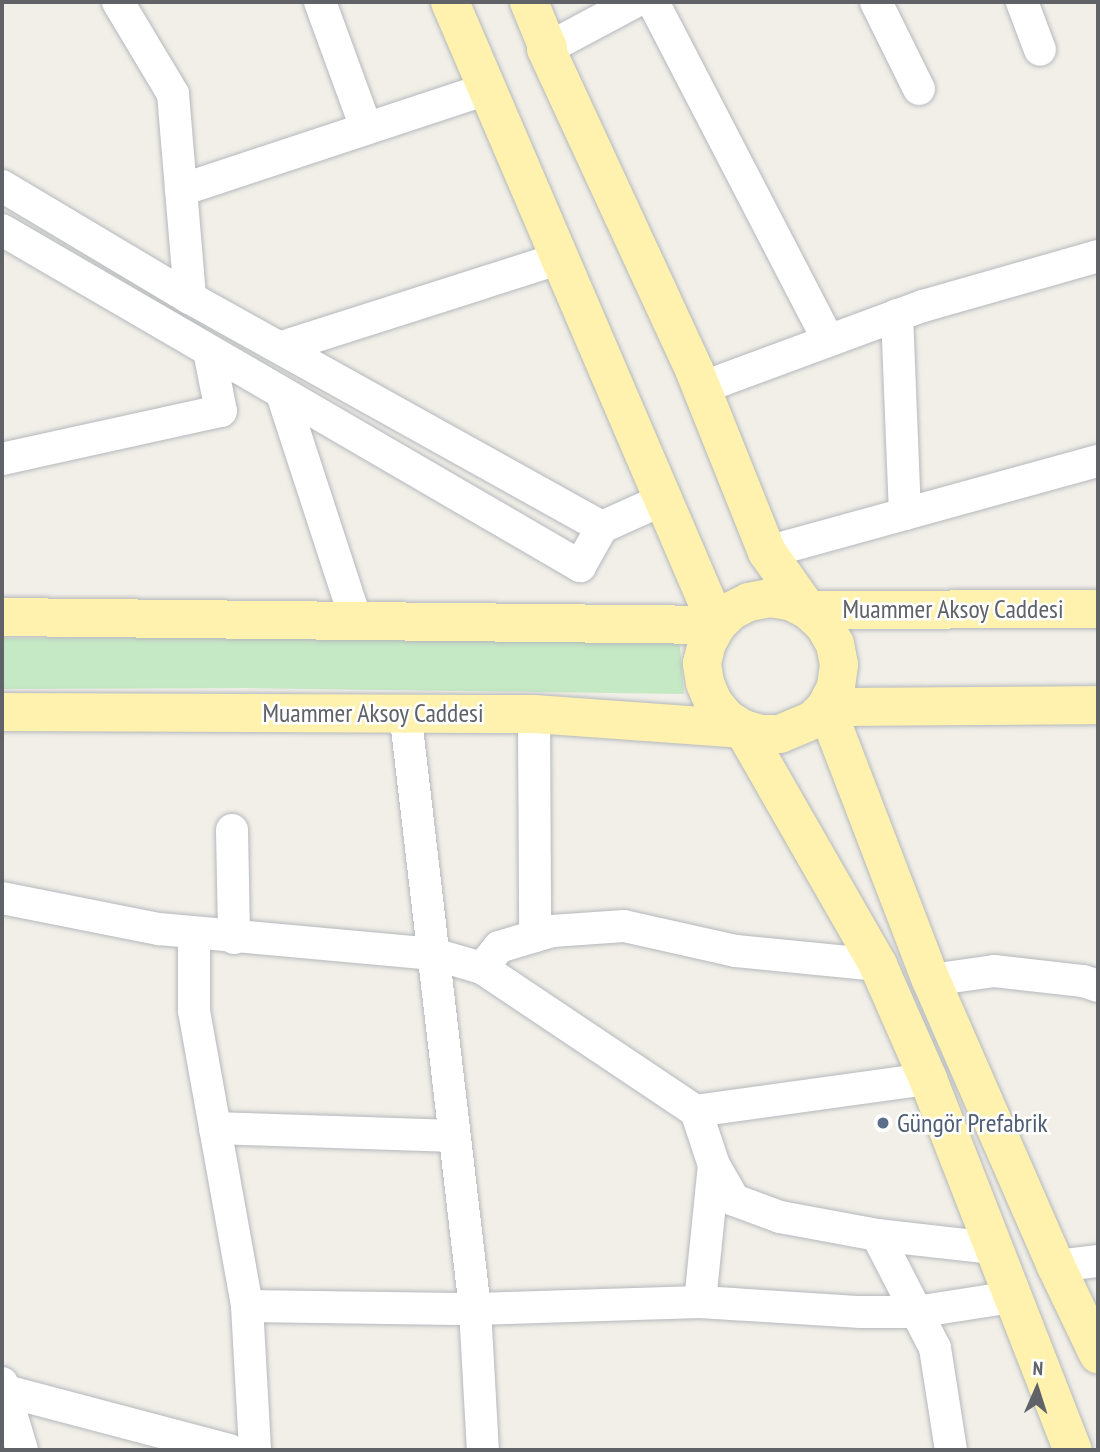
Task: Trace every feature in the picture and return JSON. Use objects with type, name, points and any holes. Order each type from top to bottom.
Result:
[{"type":"main road","points":[[450,2],[485,89],[717,625]]},
{"type":"main road","points":[[529,2],[548,48],[545,49],[701,388],[767,552],[808,610],[824,625],[835,644],[839,665],[836,687],[826,707],[797,729],[780,734],[743,729],[726,718],[713,702],[705,683],[702,663],[707,643],[717,625],[731,611],[760,600],[790,601],[808,610]]},
{"type":"main road","name":"Muammer Aksoy Caddesi","points":[[808,610],[1098,609]]},
{"type":"main road","points":[[2,617],[717,625]]},
{"type":"main road","points":[[826,707],[1098,705]]},
{"type":"main road","points":[[826,707],[931,980],[1056,1266],[1098,1353]]},
{"type":"main road","name":"Muammer Aksoy Caddesi","points":[[2,712],[534,714],[743,729]]},
{"type":"main road","points":[[743,729],[878,965],[928,1079],[1073,1450]]},
{"type":"street","points":[[118,2],[173,94],[190,298]]},
{"type":"street","points":[[320,2],[366,128]]},
{"type":"street","points":[[548,48],[635,2]]},
{"type":"street","points":[[653,2],[828,341]]},
{"type":"street","points":[[876,2],[919,89]]},
{"type":"street","points":[[1022,2],[1040,50]]},
{"type":"street","points":[[181,190],[485,89]]},
{"type":"street","points":[[2,186],[190,298],[602,527]]},
{"type":"street","points":[[2,230],[580,566],[602,527],[662,500]]},
{"type":"street","points":[[701,388],[897,315],[1098,256]]},
{"type":"street","points":[[282,347],[558,259]]},
{"type":"street","points":[[897,315],[905,514]]},
{"type":"street","points":[[2,459],[221,411],[209,351]]},
{"type":"street","points":[[282,394],[356,621]]},
{"type":"street","points":[[767,552],[1098,461]]},
{"type":"street","points":[[405,712],[475,1309],[483,1450]]},
{"type":"street","points":[[534,714],[535,936]]},
{"type":"street","points":[[232,830],[234,938]]},
{"type":"street","points":[[2,898],[15,903],[194,933],[434,954],[482,968],[695,1111],[714,1165],[734,1200],[780,1217],[877,1235],[993,1248]]},
{"type":"street","points":[[482,968],[499,947],[535,936],[552,931],[624,926],[736,951],[878,965]]},
{"type":"street","points":[[194,933],[194,1011],[247,1306],[255,1450]]},
{"type":"street","points":[[931,980],[994,971],[1093,978]]},
{"type":"street","points":[[695,1111],[928,1079]]},
{"type":"street","points":[[215,1128],[454,1136]]},
{"type":"street","points":[[700,1302],[714,1165]]},
{"type":"street","points":[[877,1235],[935,1348],[951,1450]]},
{"type":"street","points":[[1056,1266],[1098,1261]]},
{"type":"street","points":[[247,1306],[475,1309],[700,1302],[861,1312],[916,1312],[1012,1297]]},
{"type":"street","points":[[3,1387],[22,1450]]},
{"type":"street","points":[[3,1387],[229,1450]]},
{"type":"green space","points":[[679,636],[684,694],[244,688],[2,689],[2,638]]},
{"type":"place","name":"Güngör Prefabrik","points":[[883,1123]]}]
